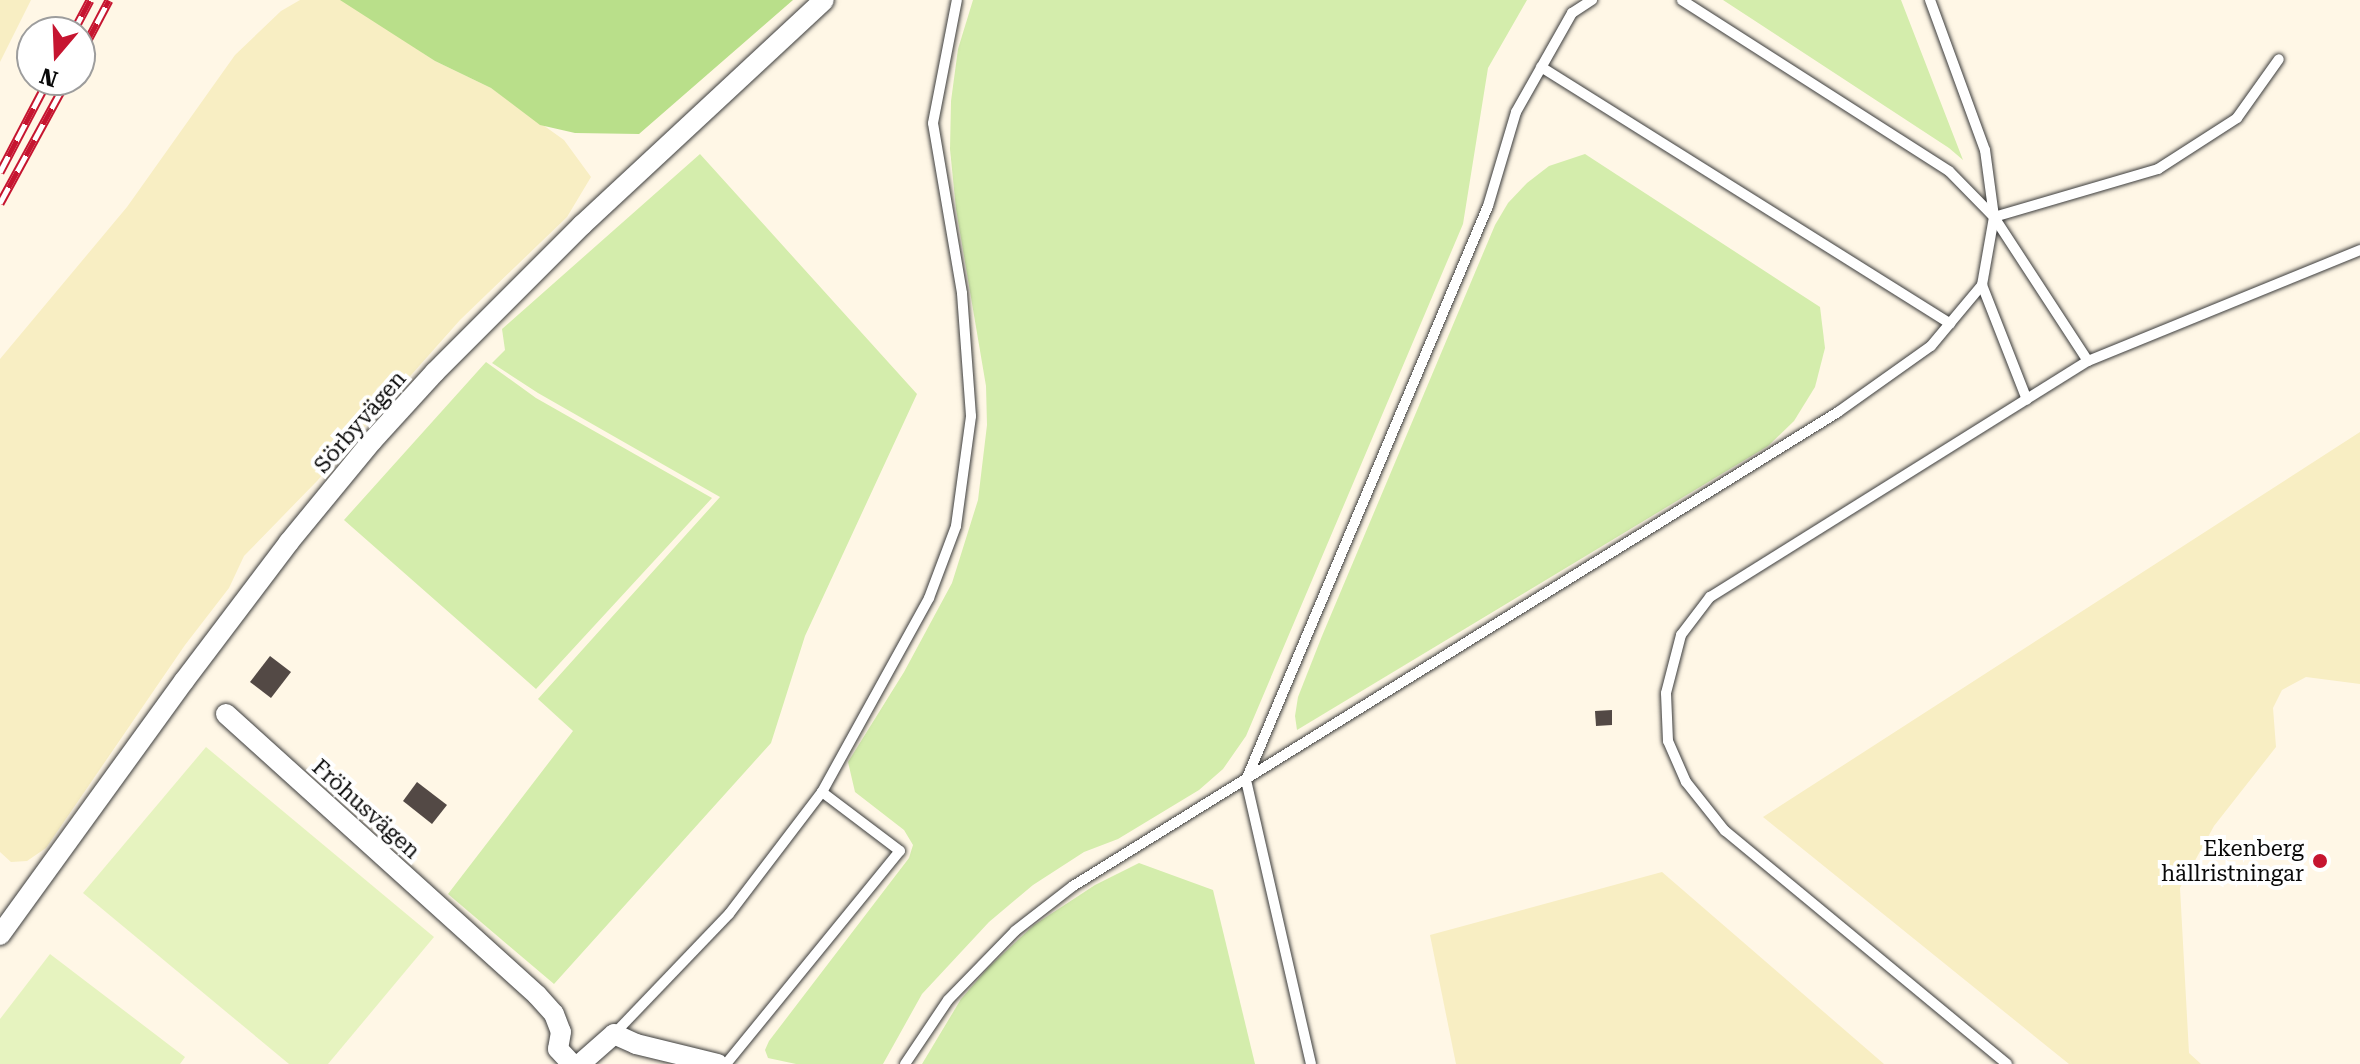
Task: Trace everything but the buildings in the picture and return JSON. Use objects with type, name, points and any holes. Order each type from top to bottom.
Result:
[{"type":"street","name":"Sörbyvägen","points":[[0,935],[184,681],[289,542],[372,441],[582,225],[824,0]]},
{"type":"street","name":"Fröhusvägen","points":[[226,714],[554,1014],[561,1032],[558,1049],[572,1064]]},
{"type":"street","points":[[580,1064],[614,1034],[636,1044],[718,1064]]},
{"type":"lane","points":[[614,1034],[729,914],[822,792],[929,598],[956,526],[971,416],[962,293],[933,123],[957,0]]},
{"type":"lane","points":[[1311,1064],[1246,780],[1488,206],[1516,112],[1572,13],[1592,0]]},
{"type":"lane","points":[[1682,0],[1949,171],[1994,217],[2088,361]]},
{"type":"lane","points":[[905,1064],[948,1000],[1015,931],[1073,886],[1838,412],[1931,346],[1982,285],[1994,217],[1985,150],[1930,0]]},
{"type":"lane","points":[[1994,217],[2158,169],[2237,118],[2279,59]]},
{"type":"lane","points":[[1541,67],[1950,324]]},
{"type":"lane","points":[[2007,1064],[1725,831],[1686,782],[1668,741],[1666,693],[1681,635],[1710,597],[2088,361],[2360,250]]},
{"type":"lane","points":[[1982,285],[2027,400]]},
{"type":"lane","points":[[726,1064],[900,851],[822,792]]},
{"type":"shaded area","points":[[0,0],[31,0],[23,16],[16,16],[16,30],[0,62]]},
{"type":"shaded area","points":[[300,0],[343,0],[435,61],[491,88],[564,140],[591,177],[567,217],[460,320],[317,481],[244,556],[229,588],[185,645],[46,848],[27,861],[11,862],[0,852],[0,359],[127,207],[235,55],[281,11]]},
{"type":"shaded area","points":[[2360,432],[2360,684],[2306,677],[2282,690],[2273,708],[2276,747],[2214,826],[2180,888],[2189,1053],[2201,1064],[2069,1064],[1763,817]]},
{"type":"shaded area","points":[[1662,872],[1884,1064],[1456,1064],[1430,935]]},
{"type":"green space","points":[[340,0],[793,0],[639,134],[575,133],[540,125],[491,88],[435,61]]},
{"type":"green space","points":[[973,0],[1527,0],[1488,68],[1463,224],[1246,736],[1223,769],[1199,790],[1118,839],[1084,852],[1033,885],[989,922],[922,994],[883,1064],[796,1064],[768,1058],[765,1050],[769,1041],[909,858],[913,845],[904,830],[855,792],[848,762],[904,672],[952,583],[978,500],[987,425],[986,386],[956,209],[950,149],[951,101],[958,49]]},
{"type":"green space","points":[[1723,0],[1901,0],[1963,160],[1949,148]]},
{"type":"green space","points":[[700,154],[917,394],[805,636],[771,743],[554,984],[448,894],[573,731],[538,699],[720,497],[538,393],[492,363],[505,350],[502,329]]},
{"type":"green space","points":[[1585,154],[1820,307],[1825,348],[1815,387],[1794,421],[1768,446],[1297,730],[1295,716],[1298,697],[1495,225],[1508,203],[1527,183],[1549,166]]},
{"type":"green space","points":[[486,362],[536,398],[712,498],[536,689],[344,520]]},
{"type":"green space","points":[[206,747],[434,937],[328,1064],[289,1064],[83,893]]},
{"type":"green space","points":[[1139,863],[1213,890],[1255,1064],[922,1064],[961,999],[988,968],[1034,925],[1095,885]]},
{"type":"green space","points":[[50,954],[185,1057],[180,1064],[0,1064],[0,1019]]},
{"type":"railway","points":[[82,16],[90,0]]},
{"type":"railway","points":[[96,25],[109,0]]},
{"type":"railway","points":[[0,172],[40,96]]},
{"type":"railway","points":[[0,203],[58,96]]},
{"type":"place","name":"Ekenberg hällristningar","points":[[2320,861]]}]
